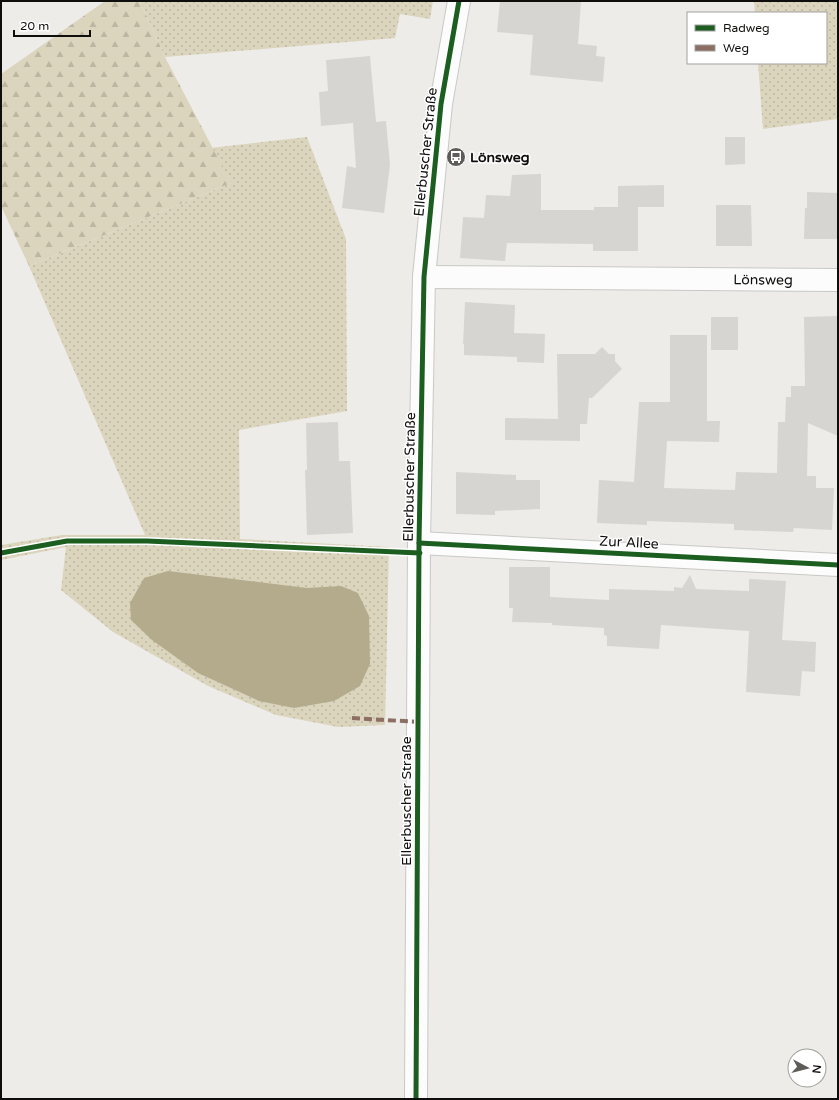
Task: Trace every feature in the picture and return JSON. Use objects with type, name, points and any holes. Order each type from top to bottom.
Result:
[{"type":"main road","name":"Ellerbuscher Straße","points":[[416,1099],[419,543],[424,277],[441,104],[459,1]]},
{"type":"main road","name":"Lönsweg","points":[[424,277],[838,280]]},
{"type":"main road","name":"Zur Allee","points":[[419,543],[838,565]]},
{"type":"green space","points":[[105,1],[140,1],[165,57],[231,183],[29,266],[1,206],[1,74]]},
{"type":"green space","points":[[140,1],[433,1],[430,19],[400,14],[395,38],[165,57]]},
{"type":"green space","points":[[754,1],[838,1],[838,119],[763,129],[758,64],[827,64],[827,12],[755,12]]},
{"type":"green space","points":[[307,137],[346,239],[347,411],[239,430],[240,539],[389,547],[385,725],[338,727],[276,715],[208,686],[113,632],[61,590],[66,547],[1,560],[1,545],[62,535],[145,535],[29,266],[231,183],[211,148]]},
{"type":"shaded area","points":[[168,571],[307,588],[341,586],[358,593],[369,616],[370,664],[360,686],[334,701],[294,708],[259,701],[198,673],[152,640],[131,620],[130,603],[144,578]]},
{"type":"building","points":[[500,1],[581,1],[578,44],[597,46],[596,56],[605,57],[603,82],[530,75],[533,35],[497,32]]},
{"type":"building","points":[[370,56],[376,122],[386,121],[390,165],[384,213],[342,208],[347,166],[356,168],[353,123],[321,126],[319,92],[328,91],[326,60]]},
{"type":"building","points":[[725,137],[745,137],[745,164],[725,165]]},
{"type":"building","points":[[541,174],[541,210],[594,210],[594,207],[618,207],[618,186],[664,185],[664,207],[638,207],[638,251],[593,251],[593,244],[507,243],[505,261],[460,258],[463,217],[484,218],[486,195],[510,196],[512,175]]},
{"type":"building","points":[[807,192],[838,193],[838,239],[804,239]]},
{"type":"building","points":[[716,205],[751,205],[752,246],[716,246]]},
{"type":"building","points":[[465,302],[515,305],[514,333],[545,334],[544,363],[517,362],[517,357],[464,355],[463,344]]},
{"type":"building","points":[[838,316],[838,436],[808,423],[807,476],[816,476],[816,488],[834,488],[832,530],[794,528],[793,532],[734,530],[734,524],[647,521],[647,525],[597,523],[599,480],[634,482],[639,402],[670,402],[670,335],[707,335],[707,421],[720,421],[719,442],[667,441],[664,488],[735,490],[736,472],[777,473],[778,422],[785,422],[786,397],[791,397],[791,386],[805,386],[804,317]]},
{"type":"building","points":[[711,317],[738,317],[738,350],[711,350]]},
{"type":"building","points":[[602,347],[609,354],[615,354],[615,361],[622,369],[592,398],[589,398],[587,424],[580,424],[580,441],[505,440],[505,418],[558,419],[557,354],[595,354]]},
{"type":"building","points":[[338,422],[339,461],[350,461],[353,533],[307,535],[305,470],[307,470],[306,423]]},
{"type":"building","points":[[456,472],[516,475],[516,480],[540,480],[540,509],[495,511],[495,515],[456,514]]},
{"type":"building","points":[[509,567],[550,567],[550,597],[609,600],[609,589],[674,591],[674,587],[682,588],[690,575],[696,589],[749,591],[749,579],[786,581],[782,640],[816,642],[815,672],[802,671],[800,696],[746,692],[749,631],[661,625],[659,649],[607,646],[607,636],[604,635],[604,628],[552,625],[552,623],[512,622],[513,608],[509,608]]},
{"type":"marked path","points":[[352,718],[419,722]]},
{"type":"cycle path","points":[[416,1099],[419,543],[424,277],[441,104],[459,1]]},
{"type":"cycle path","points":[[1,553],[67,541],[147,541],[420,553]]},
{"type":"cycle path","points":[[419,543],[838,565]]},
{"type":"place","name":"Lönsweg","points":[[456,157]]}]
